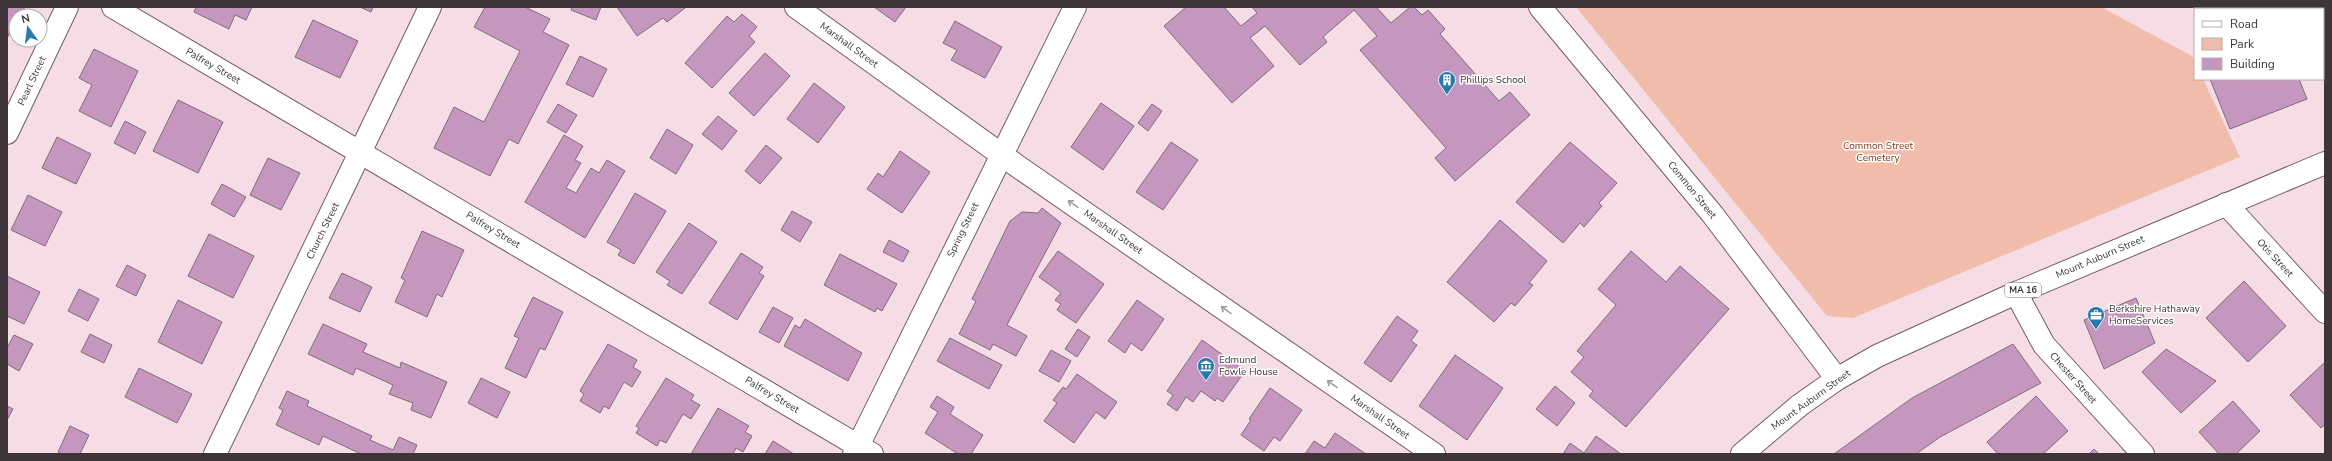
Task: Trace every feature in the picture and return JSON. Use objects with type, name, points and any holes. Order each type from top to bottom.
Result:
[{"type":"street","name":"Pearl Street","points":[[7,133],[67,7]]},
{"type":"street","name":"Palfrey Street","points":[[113,7],[361,152],[861,451]]},
{"type":"street","name":"Church Street","points":[[215,454],[430,7]]},
{"type":"street","name":"Marshall Street","points":[[796,7],[1001,154],[1434,454]]},
{"type":"street","name":"Spring Street","points":[[861,451],[1001,154],[1075,7]]},
{"type":"street","name":"Common Street","points":[[1540,7],[1713,215],[1837,379]]},
{"type":"street","name":"Mount Auburn Street","points":[[1742,454],[1800,405],[1837,379],[1918,335],[2325,163]]},
{"type":"street","name":"Otis Street","points":[[2226,204],[2325,312]]},
{"type":"street","name":"Chester Street","points":[[2016,293],[2044,345],[2143,454]]},
{"type":"green space","name":"Common Street Cemetery","points":[[1576,7],[2101,7],[2192,56],[2194,60],[2194,80],[2203,80],[2240,157],[1853,318],[1827,316]]},
{"type":"building","points":[[7,7],[25,7],[8,8],[7,38]]},
{"type":"building","points":[[196,7],[252,7],[246,20],[235,15],[229,29],[194,12]]},
{"type":"building","points":[[360,7],[373,7],[371,12]]},
{"type":"building","points":[[485,7],[525,7],[550,19],[543,32],[569,45],[518,144],[509,139],[490,176],[434,148],[454,107],[484,122],[520,51],[474,27]]},
{"type":"building","points":[[572,7],[601,7],[596,20],[571,10]]},
{"type":"building","points":[[617,7],[685,8],[667,22],[663,18],[637,36]]},
{"type":"building","points":[[874,7],[906,7],[895,22]]},
{"type":"building","name":"Phillips School","points":[[1186,7],[1224,7],[1241,26],[1257,13],[1252,7],[1376,7],[1391,23],[1410,7],[1414,7],[1422,15],[1428,10],[1445,29],[1440,34],[1499,101],[1510,92],[1530,115],[1455,181],[1435,158],[1446,148],[1360,50],[1377,36],[1354,10],[1323,37],[1327,42],[1300,65],[1265,26],[1250,38],[1274,66],[1232,103],[1164,26]]},
{"type":"building","points":[[742,14],[757,27],[749,36],[755,42],[712,88],[685,63],[727,16],[734,22]]},
{"type":"building","points":[[313,20],[358,41],[340,78],[295,57]]},
{"type":"building","points":[[955,21],[1002,47],[985,78],[951,60],[957,50],[943,43]]},
{"type":"building","points":[[94,49],[138,71],[111,127],[79,111],[92,85],[79,78]]},
{"type":"building","points":[[765,53],[790,76],[754,116],[729,93]]},
{"type":"building","points":[[580,56],[607,69],[593,97],[566,84]]},
{"type":"building","points":[[2210,80],[2299,80],[2307,99],[2230,129]]},
{"type":"building","points":[[814,83],[845,107],[818,143],[787,119]]},
{"type":"building","points":[[178,100],[223,122],[198,173],[153,151]]},
{"type":"building","points":[[1101,103],[1134,126],[1103,170],[1071,147]]},
{"type":"building","points":[[558,104],[577,115],[566,133],[547,122]]},
{"type":"building","points":[[1152,104],[1162,111],[1148,131],[1138,123]]},
{"type":"building","points":[[718,116],[737,131],[722,150],[702,134]]},
{"type":"building","points":[[125,121],[146,132],[135,154],[114,143]]},
{"type":"building","points":[[667,129],[693,145],[676,174],[650,158]]},
{"type":"building","points":[[564,135],[583,146],[575,160],[581,163],[566,188],[576,193],[591,168],[599,173],[607,160],[625,171],[585,238],[525,202]]},
{"type":"building","points":[[57,137],[91,154],[76,184],[42,168]]},
{"type":"building","points":[[1171,142],[1198,160],[1163,210],[1136,192]]},
{"type":"building","points":[[1570,142],[1617,183],[1599,203],[1602,206],[1584,227],[1580,223],[1563,243],[1516,202]]},
{"type":"building","points":[[766,145],[782,158],[760,184],[745,171]]},
{"type":"building","points":[[900,151],[930,172],[902,213],[867,189],[878,173],[883,177]]},
{"type":"building","points":[[268,158],[300,173],[281,210],[250,195]]},
{"type":"building","points":[[222,184],[246,197],[234,217],[211,204]]},
{"type":"building","points":[[635,193],[666,211],[634,264],[618,255],[621,250],[607,242]]},
{"type":"building","points":[[28,195],[62,212],[45,246],[11,230]]},
{"type":"building","points":[[1042,208],[1061,223],[1007,325],[1027,336],[1016,356],[993,344],[990,350],[959,334],[976,301],[972,299],[1010,221],[1022,212],[1038,213]]},
{"type":"building","points":[[792,211],[812,222],[800,242],[781,230]]},
{"type":"building","points":[[1500,220],[1547,261],[1529,283],[1533,285],[1515,306],[1511,303],[1494,322],[1447,282]]},
{"type":"building","points":[[689,223],[717,242],[682,294],[667,285],[670,281],[656,272]]},
{"type":"building","points":[[422,231],[464,250],[442,297],[437,294],[427,317],[395,302],[405,280],[401,278]]},
{"type":"building","points":[[209,234],[254,256],[233,298],[188,276]]},
{"type":"building","points":[[889,240],[909,251],[903,262],[883,252]]},
{"type":"building","points":[[1058,251],[1104,284],[1076,323],[1057,310],[1061,304],[1055,300],[1061,293],[1039,277]]},
{"type":"building","points":[[1631,251],[1666,282],[1680,266],[1729,309],[1626,427],[1589,396],[1593,391],[1571,372],[1584,357],[1577,351],[1616,305],[1598,289]]},
{"type":"building","points":[[741,253],[763,267],[759,273],[764,276],[737,320],[709,303]]},
{"type":"building","points":[[840,254],[897,284],[882,311],[877,308],[875,312],[824,285]]},
{"type":"building","points":[[127,265],[146,275],[136,296],[116,286]]},
{"type":"building","points":[[342,273],[372,287],[360,312],[329,298]]},
{"type":"building","points":[[7,276],[40,292],[24,324],[7,316]]},
{"type":"building","points":[[2244,281],[2286,326],[2248,362],[2206,318]]},
{"type":"building","points":[[79,289],[99,299],[88,321],[68,311]]},
{"type":"building","points":[[533,297],[563,312],[545,350],[540,348],[526,378],[505,368],[519,338],[514,336]]},
{"type":"building","points":[[2136,298],[2155,343],[2104,369],[2084,320]]},
{"type":"building","points":[[178,300],[222,322],[202,364],[158,342]]},
{"type":"building","points":[[1137,300],[1164,319],[1142,351],[1131,343],[1125,353],[1108,341]]},
{"type":"building","points":[[773,307],[793,318],[779,343],[759,332]]},
{"type":"building","points":[[1397,316],[1418,331],[1411,341],[1417,345],[1391,382],[1364,363]]},
{"type":"building","points":[[805,319],[862,353],[848,381],[784,346],[795,325],[800,328]]},
{"type":"building","points":[[323,324],[367,344],[363,352],[400,368],[401,362],[447,382],[431,418],[411,410],[413,403],[389,394],[393,385],[356,368],[353,375],[308,354]]},
{"type":"building","points":[[1078,329],[1090,337],[1077,357],[1065,349]]},
{"type":"building","points":[[90,334],[112,345],[104,363],[81,352]]},
{"type":"building","points":[[14,335],[33,344],[19,371],[7,364],[7,348]]},
{"type":"building","points":[[950,338],[1002,365],[989,389],[937,361]]},
{"type":"building","name":"Edmund Fowle House","points":[[1202,340],[1245,371],[1223,402],[1217,398],[1215,401],[1201,391],[1193,402],[1186,397],[1177,411],[1167,404],[1173,395],[1167,391]]},
{"type":"building","points":[[608,344],[637,360],[633,367],[641,372],[632,387],[624,382],[609,409],[604,406],[600,413],[580,401],[584,394],[580,391]]},
{"type":"building","points":[[2013,344],[2041,383],[1940,437],[1916,454],[1834,454],[1912,398]]},
{"type":"building","points":[[2166,349],[2216,381],[2181,413],[2142,372]]},
{"type":"building","points":[[1051,350],[1071,361],[1059,382],[1039,371]]},
{"type":"building","points":[[1455,355],[1503,388],[1467,440],[1419,406]]},
{"type":"building","points":[[2325,362],[2325,424],[2321,428],[2290,395]]},
{"type":"building","points":[[139,368],[192,394],[177,423],[125,397]]},
{"type":"building","points":[[1077,374],[1117,402],[1105,419],[1096,412],[1074,443],[1044,421],[1057,403],[1053,400],[1063,387],[1066,389]]},
{"type":"building","points":[[481,378],[510,392],[497,418],[468,403]]},
{"type":"building","points":[[666,378],[694,395],[691,400],[700,405],[691,419],[683,414],[666,443],[660,440],[657,446],[636,433],[639,428],[636,426]]},
{"type":"building","points":[[1555,386],[1575,403],[1557,426],[1536,409]]},
{"type":"building","points":[[1270,388],[1302,410],[1280,441],[1274,437],[1264,451],[1241,435],[1251,420],[1249,419]]},
{"type":"building","points":[[287,391],[309,401],[307,406],[372,436],[370,440],[393,450],[399,437],[417,445],[413,454],[361,454],[323,436],[319,445],[276,425],[283,410],[279,408]]},
{"type":"building","points":[[937,396],[954,407],[950,414],[983,435],[971,454],[958,454],[925,433],[938,412],[930,407]]},
{"type":"building","points":[[2036,396],[2068,431],[2043,454],[1998,454],[1987,442]]},
{"type":"building","points":[[2233,401],[2260,431],[2236,454],[2219,454],[2199,432]]},
{"type":"building","points":[[7,406],[13,409],[7,420]]},
{"type":"building","points":[[718,408],[749,426],[745,432],[752,436],[743,452],[736,448],[733,454],[691,454]]},
{"type":"building","points":[[70,426],[89,435],[80,454],[62,454],[58,452]]},
{"type":"building","points":[[1335,433],[1366,454],[1305,454],[1314,441],[1325,448]]},
{"type":"building","points":[[1596,436],[1621,454],[1563,454],[1570,443],[1584,453]]},
{"type":"building","points":[[773,441],[794,454],[765,454]]},
{"type":"building","points":[[2094,449],[2099,454],[2089,454]]},
{"type":"place","name":"Phillips School","points":[[1447,95]]},
{"type":"place","name":"Berkshire Hathaway HomeServices","points":[[2096,330]]},
{"type":"place","name":"Edmund Fowle House","points":[[1206,381]]}]
